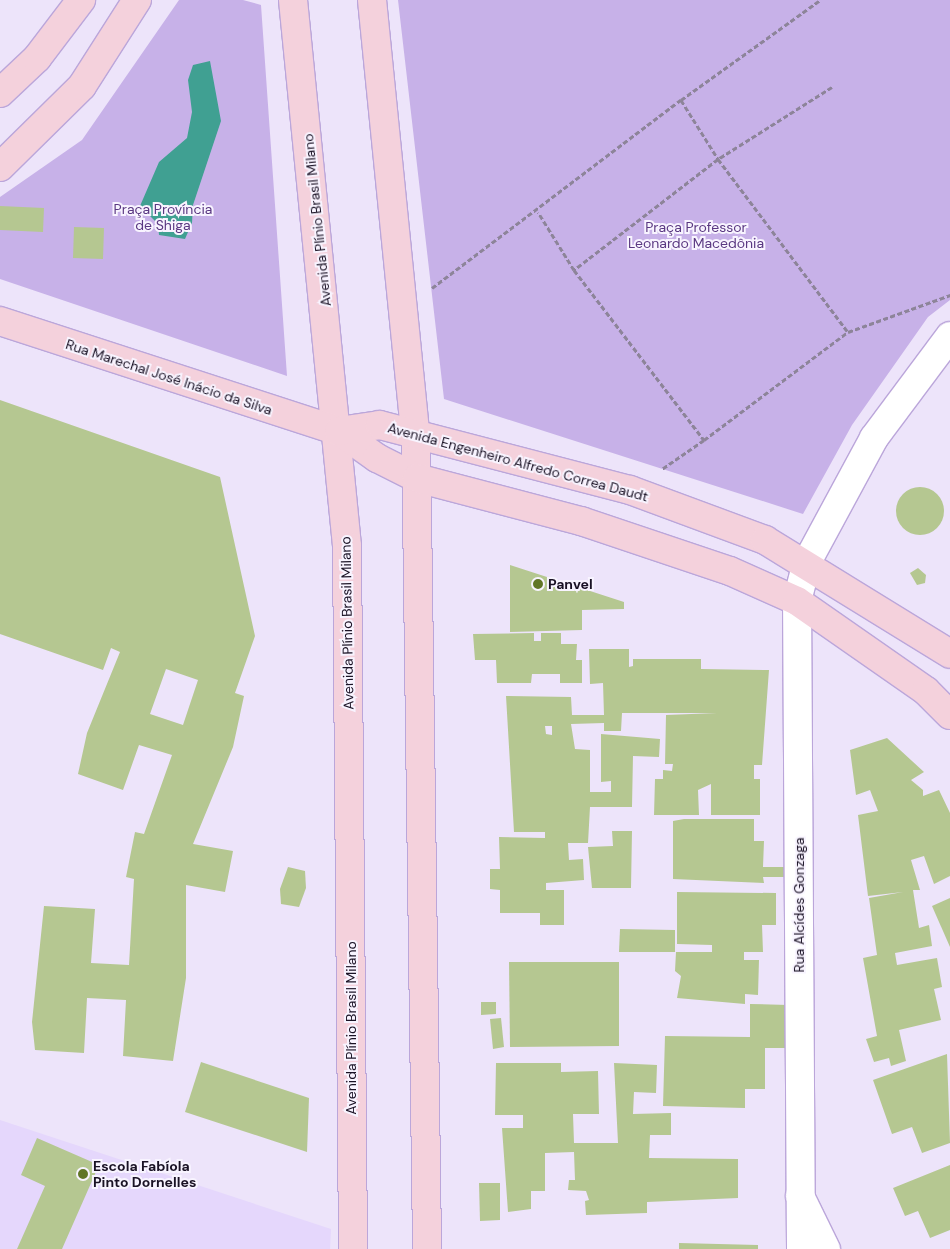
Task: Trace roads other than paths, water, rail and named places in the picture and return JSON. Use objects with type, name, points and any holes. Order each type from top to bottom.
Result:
[{"type":"main road","points":[[0,94],[37,58],[81,0]]},
{"type":"main road","points":[[0,166],[82,86],[137,0]]},
{"type":"main road","name":"Avenida Plínio Brasil Milano","points":[[293,0],[339,431],[347,546],[353,1249]]},
{"type":"main road","points":[[372,0],[405,307],[416,437],[427,1249]]},
{"type":"main road","name":"Rua Marechal José Inácio da Silva","points":[[0,321],[339,431]]},
{"type":"main road","name":"Avenida Engenheiro Alfredo Correa Daudt","points":[[339,431],[380,425],[416,437],[630,490],[765,540],[807,562],[950,654]]},
{"type":"main road","points":[[339,431],[377,458],[417,478],[581,521],[730,571],[797,601],[926,691],[950,714]]},
{"type":"street","name":"Rua Alcídes Gonzaga","points":[[801,1249],[797,601],[807,562],[874,438],[950,336]]},
{"type":"street","points":[[800,1196],[826,1249]]},
{"type":"place","name":"Panvel","points":[[538,584]]},
{"type":"place","name":"Escola Fabíola Pinto Dornelles","points":[[83,1174]]},
{"type":"park label","name":"Praça Província de Shiga","points":[[163,217]]},
{"type":"park label","name":"Praça Professor Leonardo Macedônia","points":[[696,236]]}]
